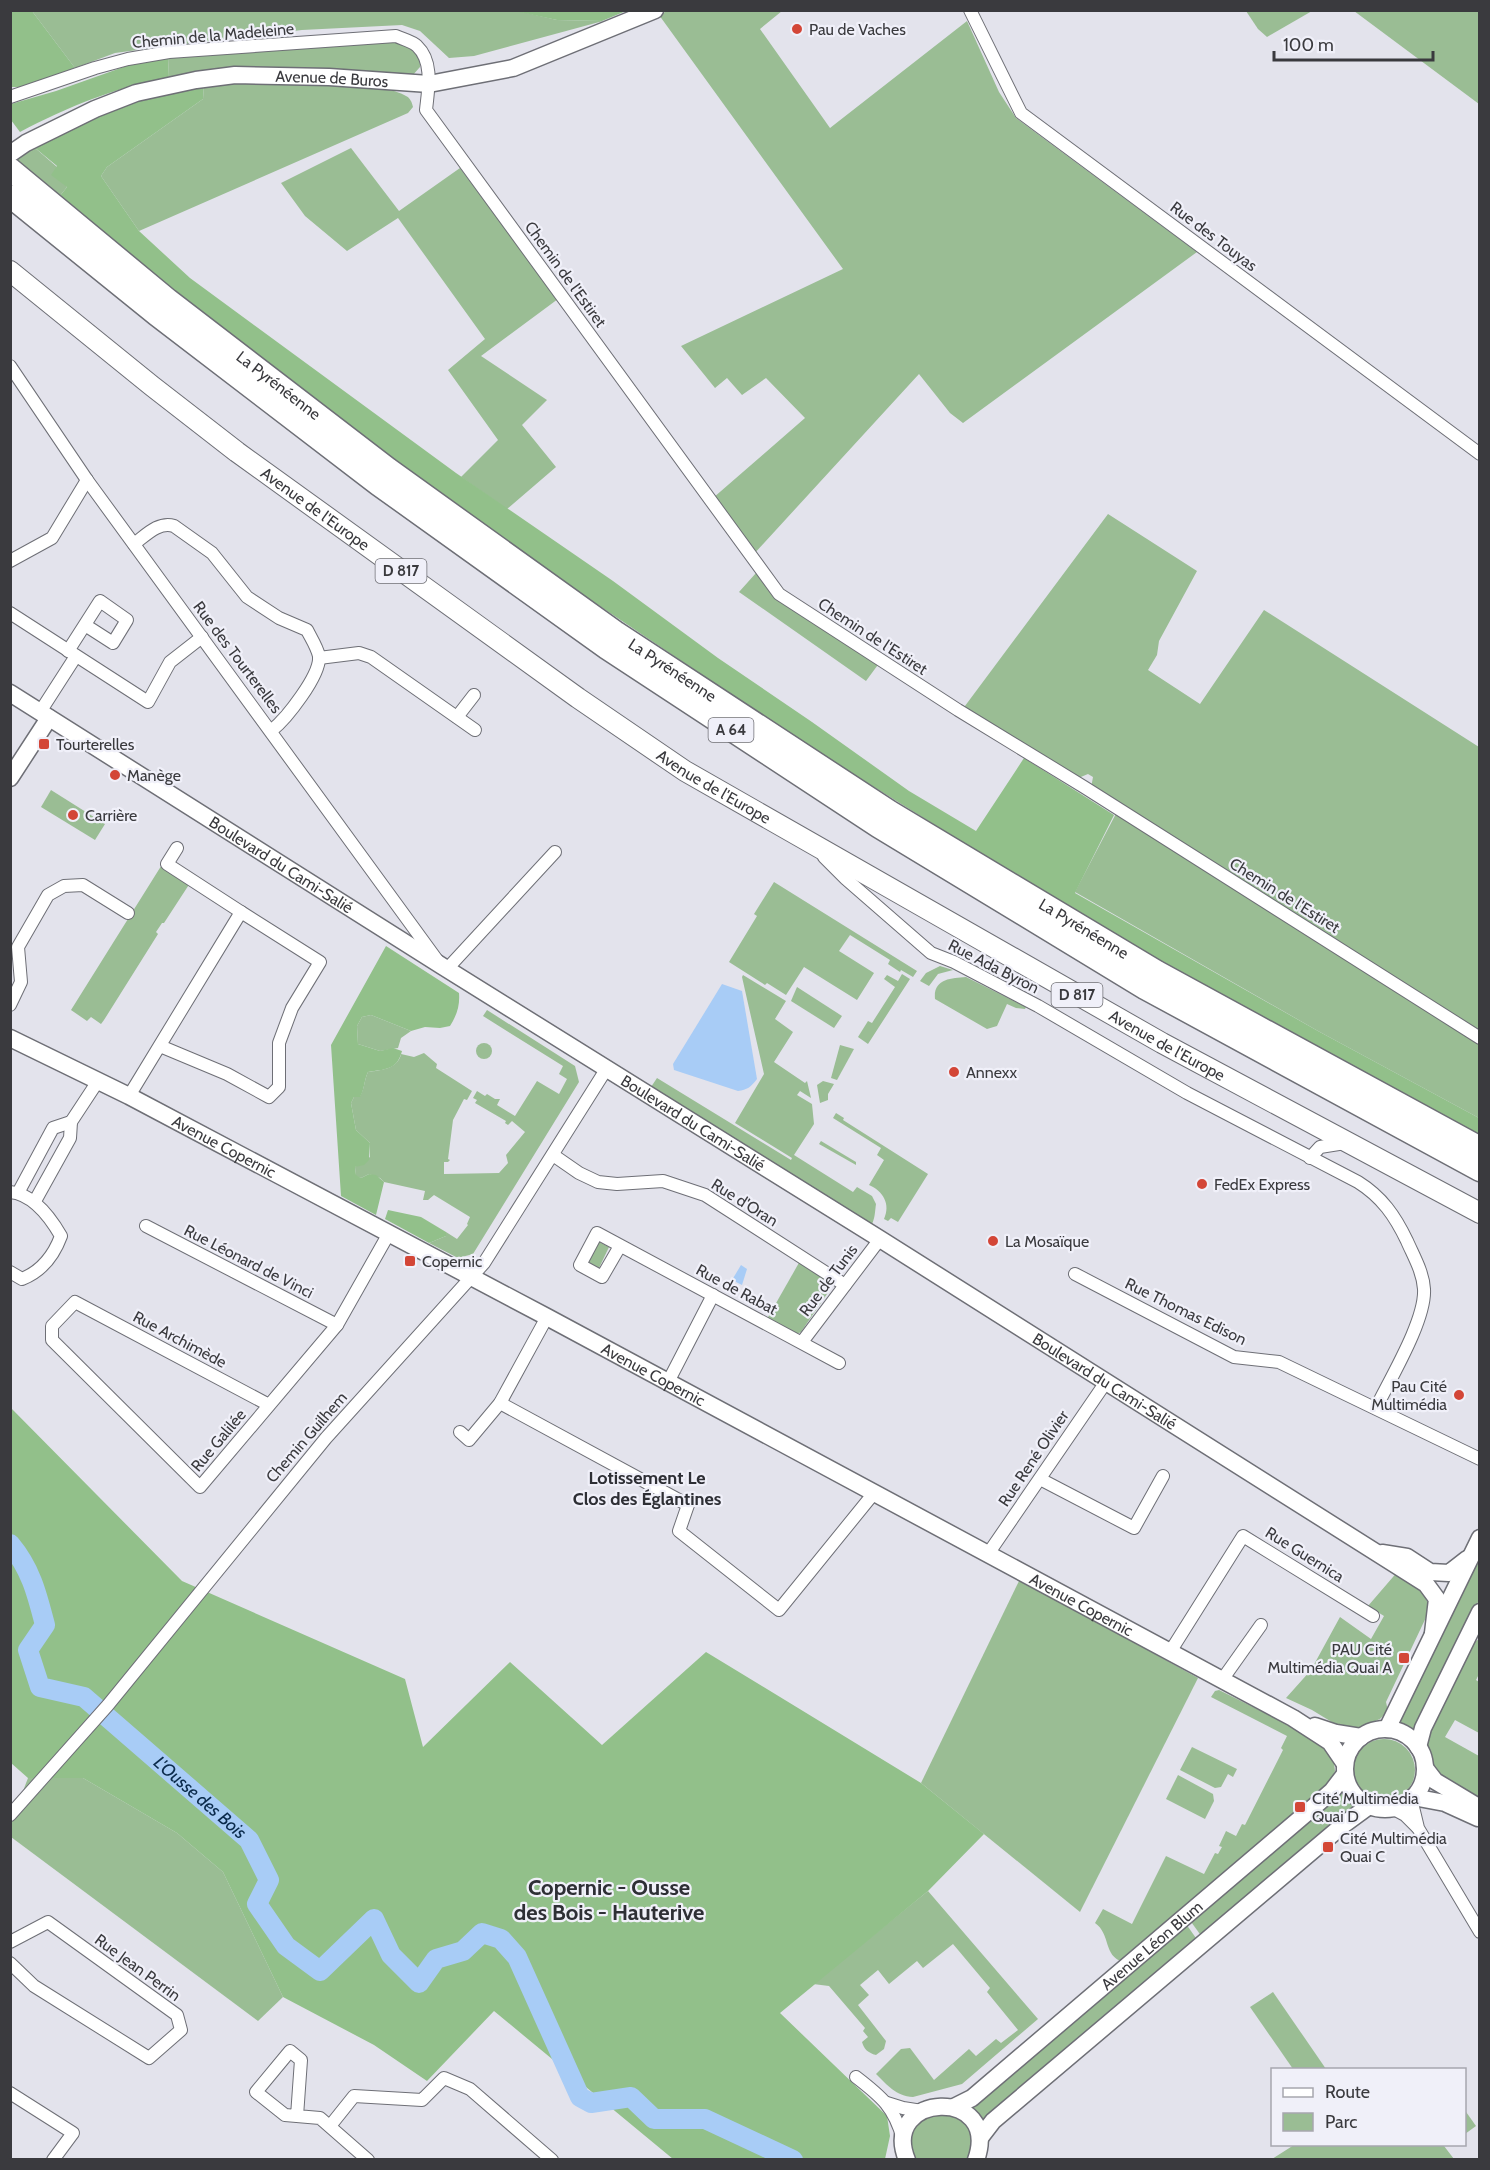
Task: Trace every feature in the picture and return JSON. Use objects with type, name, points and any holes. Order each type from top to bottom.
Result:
[{"type":"highway","name":"La Pyrénéenne","points":[[10,169],[168,300],[388,469],[615,632],[890,812],[1157,972],[1479,1148]]},
{"type":"highway","name":"La Pyrénéenne","points":[[10,196],[156,314],[378,484],[617,655],[878,826],[1145,988],[1479,1170]]},
{"type":"main road","name":"Avenue de l'Europe","points":[[10,271],[237,452],[568,692],[685,771],[1162,1043],[1478,1213]]},
{"type":"street","name":"Avenue de Buros","points":[[10,154],[26,143],[95,109],[126,97],[196,80],[235,75],[329,77],[429,84],[513,68],[655,10]]},
{"type":"street","name":"Rue des Touyas","points":[[970,10],[1022,113],[1479,454]]},
{"type":"street","name":"Chemin de la Madeleine","points":[[10,96],[94,68],[169,52],[396,36],[417,46],[426,61],[429,84]]},
{"type":"street","name":"Chemin de l'Estiret","points":[[429,84],[426,110],[779,594],[958,710],[1084,787],[1479,1038]]},
{"type":"street","name":"Rue des Tourterelles","points":[[10,366],[87,480],[444,968]]},
{"type":"street","points":[[10,561],[52,538],[87,480]]},
{"type":"street","points":[[134,544],[159,526],[169,524],[174,526],[212,553],[248,597],[279,618],[308,630],[319,658],[315,673],[301,697],[279,725],[272,730]]},
{"type":"street","points":[[10,614],[148,702],[170,662],[202,637]]},
{"type":"street","points":[[10,778],[45,715],[85,625]]},
{"type":"street","points":[[319,658],[358,653],[371,657],[475,730]]},
{"type":"street","name":"Boulevard du Cami-Salié","points":[[10,693],[1425,1584],[1437,1599],[1433,1633]]},
{"type":"street","points":[[457,717],[474,695]]},
{"type":"street","name":"Rue Ada Byron","points":[[811,843],[846,879],[931,953],[954,962],[1038,1006],[1187,1093],[1375,1193],[1386,1205],[1401,1229],[1422,1274],[1425,1291],[1422,1310],[1376,1408]]},
{"type":"street","points":[[160,1046],[226,1074],[269,1097],[279,1087],[279,1043],[292,1008],[320,962],[167,864],[177,848]]},
{"type":"street","points":[[444,968],[555,852]]},
{"type":"street","points":[[10,1005],[21,982],[18,947],[48,896],[64,886],[83,885],[128,913]]},
{"type":"street","points":[[129,1096],[241,912]]},
{"type":"street","name":"Avenue Copernic","points":[[10,1038],[129,1096],[547,1317],[1293,1718],[1329,1742],[1345,1769]]},
{"type":"street","name":"Chemin Guilhem","points":[[10,1815],[108,1705],[326,1438],[484,1263],[607,1068]]},
{"type":"street","points":[[35,1201],[70,1138],[71,1122],[98,1081]]},
{"type":"street","points":[[10,1272],[22,1279],[36,1274],[56,1250],[61,1236],[35,1201],[14,1192],[53,1128],[71,1122]]},
{"type":"street","points":[[1310,1158],[1320,1148],[1346,1143]]},
{"type":"street","name":"Rue d'Oran","points":[[553,1155],[579,1173],[598,1182],[617,1184],[663,1181],[705,1195],[845,1285]]},
{"type":"street","name":"Rue Léonard de Vinci","points":[[146,1226],[337,1325]]},
{"type":"street","name":"Rue Galilée","points":[[75,1302],[52,1326],[52,1340],[200,1487],[337,1325],[388,1234]]},
{"type":"street","name":"Rue de Tunis","points":[[801,1342],[880,1239]]},
{"type":"street","name":"Rue de Rabat","points":[[620,1246],[839,1363]]},
{"type":"street","name":"Rue Thomas Edison","points":[[1076,1274],[1234,1357],[1279,1362],[1479,1459]]},
{"type":"street","points":[[667,1383],[713,1295]]},
{"type":"street","name":"Rue Archimède","points":[[75,1302],[269,1405]]},
{"type":"street","points":[[460,1431],[468,1440],[500,1403],[547,1317]]},
{"type":"street","name":"Rue René Olivier","points":[[988,1554],[1106,1382]]},
{"type":"street","points":[[500,1403],[688,1505],[679,1531],[779,1610],[874,1493]]},
{"type":"street","points":[[1040,1479],[1134,1528],[1163,1476]]},
{"type":"street","name":"Rue Guernica","points":[[1170,1652],[1244,1536],[1373,1616]]},
{"type":"street","points":[[1387,1729],[1479,1538]]},
{"type":"street","name":"Boulevard du Cami-Salié","points":[[1376,1552],[1407,1557],[1430,1572],[1439,1573],[1449,1573],[1470,1557]]},
{"type":"street","points":[[1418,1747],[1424,1728],[1479,1612]]},
{"type":"street","points":[[1222,1680],[1261,1625]]},
{"type":"street","points":[[1462,1647],[1479,1636]]},
{"type":"street","name":"Avenue Copernic","points":[[1293,1718],[1336,1733],[1361,1737]]},
{"type":"street","points":[[1387,1729],[1399,1731],[1410,1738],[1423,1757],[1425,1768],[1424,1779],[1412,1798],[1392,1808],[1380,1809],[1369,1806],[1358,1798],[1349,1787],[1345,1769],[1353,1744],[1373,1731],[1387,1729]]},
{"type":"street","points":[[1425,1768],[1435,1782],[1475,1805],[1479,1810]]},
{"type":"street","name":"Avenue Léon Blum","points":[[954,2107],[972,2098],[1309,1811],[1332,1791],[1345,1769]]},
{"type":"street","points":[[1412,1798],[1445,1803],[1479,1818]]},
{"type":"street","points":[[1412,1798],[1418,1828]]},
{"type":"street","name":"Avenue Léon Blum","points":[[980,2138],[993,2121],[1329,1837],[1369,1806]]},
{"type":"street","points":[[1392,1808],[1405,1815],[1418,1828],[1479,1932]]},
{"type":"street","name":"Rue Jean Perrin","points":[[10,1942],[48,1922],[177,2015],[181,2030],[149,2058],[34,1986],[10,1963]]},
{"type":"street","points":[[297,2116],[301,2060],[290,2051],[256,2092],[285,2115],[320,2118],[368,2160]]},
{"type":"street","points":[[856,2077],[887,2103],[897,2119],[904,2153]]},
{"type":"street","points":[[330,2126],[354,2096],[422,2100],[444,2078],[470,2089],[552,2160]]},
{"type":"street","points":[[10,2093],[73,2133],[53,2160]]},
{"type":"street","points":[[887,2103],[922,2110],[943,2105],[954,2107],[971,2119],[980,2138],[976,2160]]},
{"type":"street","points":[[904,2153],[906,2129],[922,2110]]},
{"type":"green space","points":[[514,10],[557,20],[603,21],[474,56],[449,58],[420,31],[402,25],[302,30],[160,47],[115,53],[75,68],[32,11]]},
{"type":"green space","points":[[669,10],[782,11],[760,29],[830,128],[967,21],[999,92],[1016,118],[1197,252],[963,423],[950,413],[919,374],[753,555],[713,498],[805,418],[766,378],[742,395],[727,378],[715,388],[681,346],[843,269],[659,15]]},
{"type":"green space","points":[[10,11],[32,11],[75,68],[24,87],[11,87]]},
{"type":"green space","points":[[515,11],[626,11],[602,21],[557,20]]},
{"type":"green space","points":[[1246,11],[1312,11],[1267,37],[1258,29]]},
{"type":"green space","points":[[1354,11],[1479,11],[1479,104]]},
{"type":"green space","points":[[397,40],[419,58],[420,67],[412,76],[284,67],[169,78],[168,57]]},
{"type":"green space","points":[[168,57],[169,78],[92,99],[20,132],[11,120],[11,104],[132,64]]},
{"type":"green space","points":[[236,81],[324,83],[374,87],[406,96],[411,100],[413,107],[408,113],[139,231],[101,176],[107,167],[203,99],[204,85]]},
{"type":"green space","points":[[204,85],[203,99],[107,167],[101,176],[139,231],[190,278],[456,473],[613,581],[718,658],[909,791],[976,831],[1024,758],[1114,815],[1075,893],[1318,1031],[1479,1118],[1479,1135],[1186,977],[1057,901],[805,744],[564,582],[405,468],[146,268],[59,197],[67,187],[51,175],[57,166],[34,147],[59,132],[145,98]]},
{"type":"green space","points":[[34,147],[57,167],[67,187],[59,197],[14,160]]},
{"type":"green space","points":[[351,148],[399,211],[460,168],[558,299],[481,356],[547,400],[522,425],[556,467],[507,509],[461,477],[498,440],[448,370],[485,339],[398,218],[347,251],[305,216],[281,183]]},
{"type":"green space","points":[[1108,514],[1197,571],[1159,641],[1157,655],[1148,670],[1200,704],[1264,610],[1479,747],[1479,1118],[1318,1031],[1075,892],[1120,806],[1091,788],[1093,777],[1088,774],[1076,779],[962,710]]},
{"type":"green space","points":[[756,573],[774,598],[880,662],[866,681],[739,592]]},
{"type":"green space","name":"Carrière","points":[[51,790],[105,824],[95,840],[41,807]]},
{"type":"green space","points":[[163,863],[192,880],[156,932],[158,934],[104,1020],[101,1024],[91,1017],[87,1021],[71,1010]]},
{"type":"green space","points":[[774,882],[917,971],[913,977],[901,970],[900,972],[888,964],[890,960],[850,935],[839,951],[874,973],[857,1000],[804,967],[786,995],[767,983],[765,985],[729,962],[757,916],[754,914]]},
{"type":"green space","points":[[386,946],[459,993],[459,997],[458,1010],[450,1026],[425,1027],[411,1031],[371,1015],[362,1017],[357,1026],[358,1044],[380,1051],[393,1048],[402,1051],[397,1062],[390,1068],[368,1072],[360,1097],[354,1097],[351,1103],[356,1130],[370,1143],[369,1160],[364,1165],[355,1167],[356,1175],[361,1178],[369,1174],[376,1175],[384,1182],[376,1215],[341,1196],[331,1045]]},
{"type":"green space","points":[[940,966],[953,970],[938,974],[929,986],[920,981],[926,973]]},
{"type":"green space","points":[[902,974],[910,979],[868,1044],[858,1037],[868,1021],[872,1023],[895,987],[884,979],[887,975],[898,981]]},
{"type":"green space","points":[[743,975],[786,1001],[775,1019],[793,1032],[774,1062],[805,1083],[807,1081],[811,1098],[800,1091],[797,1095],[812,1104],[814,1124],[794,1155],[853,1192],[857,1187],[872,1196],[876,1204],[872,1224],[649,1090],[657,1078],[791,1160],[792,1158],[735,1123],[764,1074]]},
{"type":"green space","points":[[966,977],[1026,1007],[1025,1009],[1007,1004],[997,1026],[987,1029],[935,999],[937,987],[944,981]]},
{"type":"green space","points":[[797,987],[842,1016],[834,1028],[791,1001]]},
{"type":"green space","points":[[487,1010],[575,1066],[579,1082],[473,1254],[458,1258],[429,1243],[446,1236],[446,1232],[457,1239],[468,1225],[470,1217],[434,1195],[428,1200],[423,1200],[425,1191],[384,1182],[369,1174],[361,1178],[356,1176],[355,1167],[370,1157],[370,1143],[356,1130],[351,1103],[354,1097],[360,1096],[368,1072],[393,1066],[401,1054],[414,1057],[424,1053],[437,1064],[436,1068],[472,1091],[467,1100],[464,1099],[453,1120],[448,1159],[450,1160],[444,1162],[444,1174],[499,1173],[508,1163],[506,1155],[525,1132],[512,1121],[508,1125],[506,1121],[475,1103],[477,1100],[473,1098],[477,1091],[485,1096],[487,1094],[500,1099],[497,1105],[515,1116],[537,1081],[559,1094],[567,1079],[559,1074],[563,1066],[483,1016]]},
{"type":"green space","points":[[371,1015],[411,1031],[401,1038],[398,1048],[380,1051],[358,1044],[357,1026],[362,1017]]},
{"type":"green space","points":[[484,1043],[492,1051],[484,1059],[476,1051]]},
{"type":"green space","points":[[840,1045],[854,1049],[837,1080],[831,1078]]},
{"type":"green space","points":[[823,1081],[834,1084],[828,1094],[828,1100],[820,1103],[817,1085]]},
{"type":"green space","points":[[836,1113],[844,1118],[843,1120],[928,1174],[898,1222],[891,1218],[888,1221],[884,1219],[886,1203],[882,1194],[869,1185],[884,1160],[877,1155],[881,1148],[833,1118]]},
{"type":"green space","points":[[821,1141],[856,1162],[856,1165],[819,1144]]},
{"type":"green space","points":[[388,1210],[421,1217],[446,1232],[446,1236],[429,1243],[385,1219]]},
{"type":"green space","points":[[597,1241],[609,1247],[599,1268],[587,1263]]},
{"type":"green space","points":[[800,1261],[829,1281],[831,1288],[801,1332],[797,1334],[767,1319]]},
{"type":"green space","points":[[10,1407],[182,1581],[405,1679],[423,1747],[510,1662],[602,1745],[706,1652],[921,1783],[984,1834],[928,1891],[780,2013],[887,2116],[890,2136],[885,2159],[673,2159],[494,2011],[427,2081],[374,2045],[283,1997],[223,1872],[177,1833],[83,1778],[28,1778],[11,1763]]},
{"type":"green space","points":[[1479,1550],[1479,1600],[1417,1728],[1405,1729],[1398,1724]]},
{"type":"green space","points":[[1399,1570],[1423,1591],[1430,1609],[1386,1702],[1388,1711],[1380,1719],[1356,1729],[1335,1724],[1286,1698],[1311,1670],[1340,1617],[1371,1639],[1384,1616],[1368,1606]]},
{"type":"green space","points":[[1020,1579],[1198,1678],[1080,1912],[921,1783]]},
{"type":"green space","points":[[1479,1639],[1479,1674],[1476,1680],[1479,1682],[1479,1733],[1455,1720],[1445,1737],[1479,1756],[1479,1803],[1448,1786],[1435,1773],[1430,1765],[1427,1739],[1472,1644]]},
{"type":"green space","points":[[1219,1690],[1323,1742],[1334,1763],[1335,1771],[1332,1781],[1123,1962],[1112,1955],[1103,1933],[1095,1923],[1103,1909],[1132,1924],[1166,1856],[1204,1874],[1215,1853],[1218,1854],[1222,1847],[1219,1846],[1226,1831],[1236,1836],[1242,1824],[1245,1825],[1283,1750],[1281,1748],[1287,1736],[1211,1697],[1215,1691]]},
{"type":"green space","points":[[1378,1739],[1390,1739],[1406,1748],[1413,1758],[1415,1770],[1413,1782],[1406,1792],[1390,1801],[1378,1801],[1367,1796],[1358,1787],[1353,1776],[1353,1764],[1358,1753],[1367,1744]]},
{"type":"green space","points":[[1192,1747],[1237,1769],[1233,1777],[1228,1774],[1221,1787],[1215,1788],[1180,1770]]},
{"type":"green space","points":[[1178,1775],[1213,1794],[1214,1801],[1205,1819],[1166,1799]]},
{"type":"green space","points":[[28,1778],[83,1778],[177,1833],[223,1872],[283,1997],[258,2021],[11,1837],[10,1825]]},
{"type":"green space","points":[[1340,1793],[1350,1798],[1353,1809],[1202,1937],[1189,1919]]},
{"type":"green space","points":[[928,1891],[1038,2019],[962,2084],[913,2097],[897,2092],[876,2074],[901,2049],[910,2048],[934,2080],[969,2049],[976,2056],[996,2039],[1001,2043],[1018,2030],[987,1992],[990,1988],[953,1944],[923,1968],[917,1961],[889,1984],[878,1970],[860,1985],[869,1995],[858,2005],[886,2041],[884,2049],[876,2055],[865,2049],[862,2042],[868,2037],[863,2031],[865,2028],[829,1986],[813,1984]]},
{"type":"green space","points":[[1184,1921],[1198,1941],[983,2123],[970,2109]]},
{"type":"green space","points":[[1273,1992],[1325,2068],[1292,2068],[1250,2007]]},
{"type":"green space","points":[[932,2112],[962,2118],[973,2135],[968,2159],[915,2160],[912,2149],[914,2129]]},
{"type":"green space","points":[[1466,2112],[1476,2126],[1466,2133]]},
{"type":"green space","points":[[1292,2146],[1444,2146],[1454,2159],[1272,2159]]},
{"type":"water","points":[[722,984],[742,991],[757,1079],[749,1088],[741,1091],[674,1070],[673,1064]]},
{"type":"water","points":[[741,1265],[747,1269],[742,1285],[732,1280]]},
{"type":"waterway","name":"L'Ousse des Bois","points":[[10,1544],[28,1572],[45,1625],[28,1650],[40,1687],[84,1697],[249,1840],[269,1880],[257,1904],[286,1946],[320,1971],[374,1919],[391,1955],[419,1983],[436,1959],[463,1951],[482,1933],[501,1939],[517,1957],[580,2097],[591,2103],[631,2097],[654,2119],[705,2119],[793,2160]]},
{"type":"place","name":"Pau de Vaches","points":[[797,29]]},
{"type":"place","name":"Tourterelles","points":[[44,744]]},
{"type":"place","name":"Manège","points":[[115,775]]},
{"type":"place","name":"Carrière","points":[[73,815]]},
{"type":"place","name":"Annexx","points":[[954,1072]]},
{"type":"place","name":"FedEx Express","points":[[1202,1184]]},
{"type":"place","name":"La Mosaïque","points":[[993,1241]]},
{"type":"place","name":"Copernic","points":[[410,1261]]},
{"type":"place","name":"Pau Cité Multimédia","points":[[1459,1395]]},
{"type":"place","name":"PAU Cité Multimédia Quai A","points":[[1404,1658]]},
{"type":"place","name":"Cité Multimédia Quai D","points":[[1300,1807]]},
{"type":"place","name":"Cité Multimédia Quai C","points":[[1328,1847]]},
{"type":"district","name":"Lotissement Le Clos des Églantines","points":[[647,1488]]},
{"type":"district","name":"Copernic - Ousse des Bois - Hauterive","points":[[609,1900]]}]
